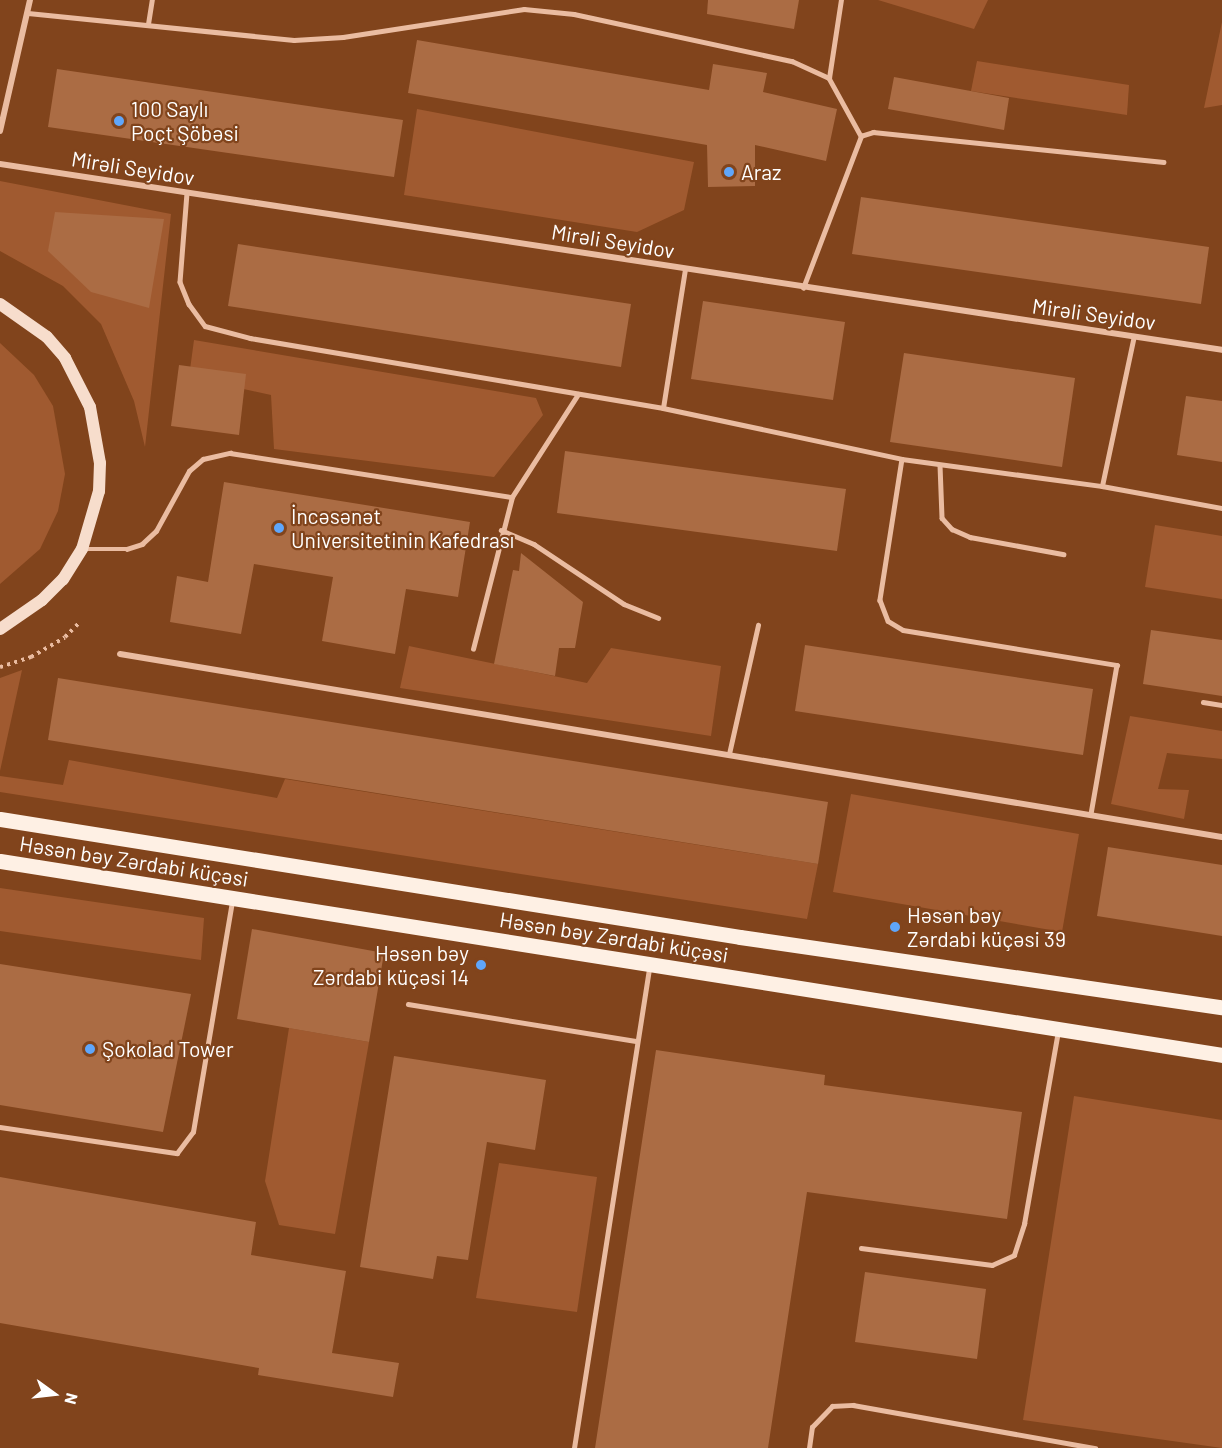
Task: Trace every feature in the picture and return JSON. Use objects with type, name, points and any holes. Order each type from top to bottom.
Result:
[{"type":"main road","points":[[0,304],[47,337],[65,358],[90,407],[98,433],[99,482],[91,525],[82,549],[63,579],[42,600],[0,629]]},
{"type":"main road","name":"Həsən bəy Zərdabi küçəsi","points":[[0,819],[740,937],[1222,1007]]},
{"type":"main road","name":"Həsən bəy Zərdabi küçəsi","points":[[0,861],[1222,1055]]},
{"type":"street","points":[[0,131],[30,0]]},
{"type":"street","name":"Mirəli Seyidov","points":[[0,164],[1222,350]]},
{"type":"street","points":[[120,654],[1222,837]]},
{"type":"lane","points":[[148,24],[152,0]]},
{"type":"lane","points":[[829,78],[841,0]]},
{"type":"lane","points":[[28,13],[294,40],[343,37],[524,9],[574,14],[732,46],[792,61],[829,78],[861,136],[803,288]]},
{"type":"lane","points":[[861,136],[873,132],[1163,162]]},
{"type":"lane","points":[[187,193],[180,282],[189,304],[205,326],[250,338],[663,408],[902,459],[1102,486],[1222,508]]},
{"type":"lane","points":[[663,408],[685,269]]},
{"type":"lane","points":[[1102,486],[1134,336]]},
{"type":"lane","points":[[473,649],[501,530],[512,497],[578,394]]},
{"type":"lane","points":[[82,549],[128,549],[142,544],[156,531],[189,471],[203,459],[230,453],[512,497]]},
{"type":"lane","points":[[902,459],[880,600],[888,621],[903,630],[1117,666],[1091,814]]},
{"type":"lane","points":[[940,465],[942,518],[952,529],[970,537],[1063,554]]},
{"type":"lane","points":[[501,530],[534,544],[624,604],[658,618]]},
{"type":"lane","points":[[729,754],[758,625]]},
{"type":"lane","points":[[1203,702],[1222,705]]},
{"type":"lane","points":[[0,1127],[177,1153],[193,1132],[232,898]]},
{"type":"lane","points":[[574,1448],[649,964]]},
{"type":"lane","points":[[408,1004],[637,1041]]},
{"type":"lane","points":[[861,1248],[992,1265],[1014,1255],[1023,1224],[1058,1029]]},
{"type":"lane","points":[[809,1448],[812,1427],[832,1406],[853,1405],[1095,1448]]},
{"type":"path","points":[[0,667],[31,657],[64,637],[79,623]]},
{"type":"shaded area","points":[[878,0],[988,0],[974,29]]},
{"type":"shaded area","points":[[1222,22],[1222,105],[1204,108]]},
{"type":"shaded area","points":[[977,61],[1129,85],[1127,115],[971,91]]},
{"type":"shaded area","points":[[417,109],[694,162],[684,210],[637,232],[404,195]]},
{"type":"shaded area","points":[[0,181],[171,214],[145,447],[134,401],[101,324],[63,286],[0,251]]},
{"type":"shaded area","points":[[194,340],[536,398],[543,415],[494,477],[274,449],[271,395],[189,377]]},
{"type":"shaded area","points":[[0,343],[34,375],[53,406],[65,474],[58,511],[40,549],[0,584]]},
{"type":"shaded area","points":[[1155,525],[1222,536],[1222,599],[1145,587]]},
{"type":"shaded area","points":[[409,646],[587,683],[611,648],[721,666],[711,736],[400,688]]},
{"type":"shaded area","points":[[22,670],[0,771],[0,678]]},
{"type":"shaded area","points":[[1130,716],[1222,731],[1222,759],[1167,753],[1158,789],[1189,790],[1184,819],[1111,804]]},
{"type":"shaded area","points":[[69,760],[277,798],[285,779],[818,864],[807,919],[0,792],[0,776],[63,785]]},
{"type":"shaded area","points":[[851,794],[1079,834],[1062,932],[833,892]]},
{"type":"shaded area","points":[[0,888],[204,918],[201,960],[0,931]]},
{"type":"shaded area","points":[[289,1028],[369,1042],[335,1234],[279,1225],[265,1181]]},
{"type":"shaded area","points":[[1074,1096],[1222,1120],[1222,1448],[1023,1420]]},
{"type":"shaded area","points":[[499,1163],[597,1177],[577,1312],[476,1298]]},
{"type":"building","points":[[708,0],[799,0],[794,29],[707,14]]},
{"type":"building","points":[[417,40],[709,90],[713,64],[767,73],[763,92],[837,109],[826,161],[755,145],[755,186],[708,187],[707,145],[408,93]]},
{"type":"building","points":[[57,69],[403,120],[394,177],[48,127]]},
{"type":"building","points":[[894,77],[1009,98],[1004,130],[888,109]]},
{"type":"building","points":[[861,197],[1209,247],[1201,304],[852,254]]},
{"type":"building","points":[[55,212],[164,219],[149,308],[91,292],[48,251]]},
{"type":"building","points":[[238,244],[631,304],[621,367],[228,306]]},
{"type":"building","points":[[703,301],[845,322],[833,400],[691,379]]},
{"type":"building","points":[[904,353],[1075,378],[1062,467],[890,442]]},
{"type":"building","points":[[179,365],[246,374],[239,435],[171,426]]},
{"type":"building","points":[[1186,396],[1222,401],[1222,462],[1177,455]]},
{"type":"building","points":[[565,451],[846,489],[837,551],[557,513]]},
{"type":"building","points":[[224,482],[470,522],[458,597],[406,589],[395,654],[322,641],[333,577],[254,564],[241,634],[170,622],[177,576],[208,582]]},
{"type":"building","points":[[521,553],[583,602],[575,648],[559,648],[555,676],[494,664],[513,570],[519,571]]},
{"type":"building","points":[[1151,630],[1222,640],[1222,696],[1143,684]]},
{"type":"building","points":[[805,645],[1093,689],[1083,755],[795,711]]},
{"type":"building","points":[[58,678],[828,802],[818,864],[48,740]]},
{"type":"building","points":[[1108,847],[1222,865],[1222,936],[1097,916]]},
{"type":"building","points":[[252,929],[384,953],[369,1042],[237,1019]]},
{"type":"building","name":"Şokolad Tower","points":[[0,964],[191,994],[163,1132],[0,1105]]},
{"type":"building","points":[[656,1050],[825,1075],[824,1085],[1022,1112],[1007,1219],[807,1192],[768,1448],[595,1448]]},
{"type":"building","points":[[394,1056],[546,1080],[535,1150],[487,1142],[468,1260],[437,1256],[433,1279],[360,1267]]},
{"type":"building","points":[[0,1177],[256,1222],[251,1255],[346,1271],[332,1353],[399,1363],[393,1397],[258,1375],[259,1368],[0,1323]]},
{"type":"building","points":[[865,1272],[986,1289],[977,1359],[855,1342]]},
{"type":"place","name":"100 Saylı Poçt Şöbəsi","points":[[119,121]]},
{"type":"place","name":"Araz","points":[[729,172]]},
{"type":"place","name":"İncəsənət Universitetinin Kafedrası","points":[[279,528]]},
{"type":"place","name":"Həsən bəy Zərdabi küçəsi 39","points":[[895,927]]},
{"type":"place","name":"Həsən bəy Zərdabi küçəsi 14","points":[[481,965]]},
{"type":"place","name":"Şokolad Tower","points":[[90,1049]]}]
